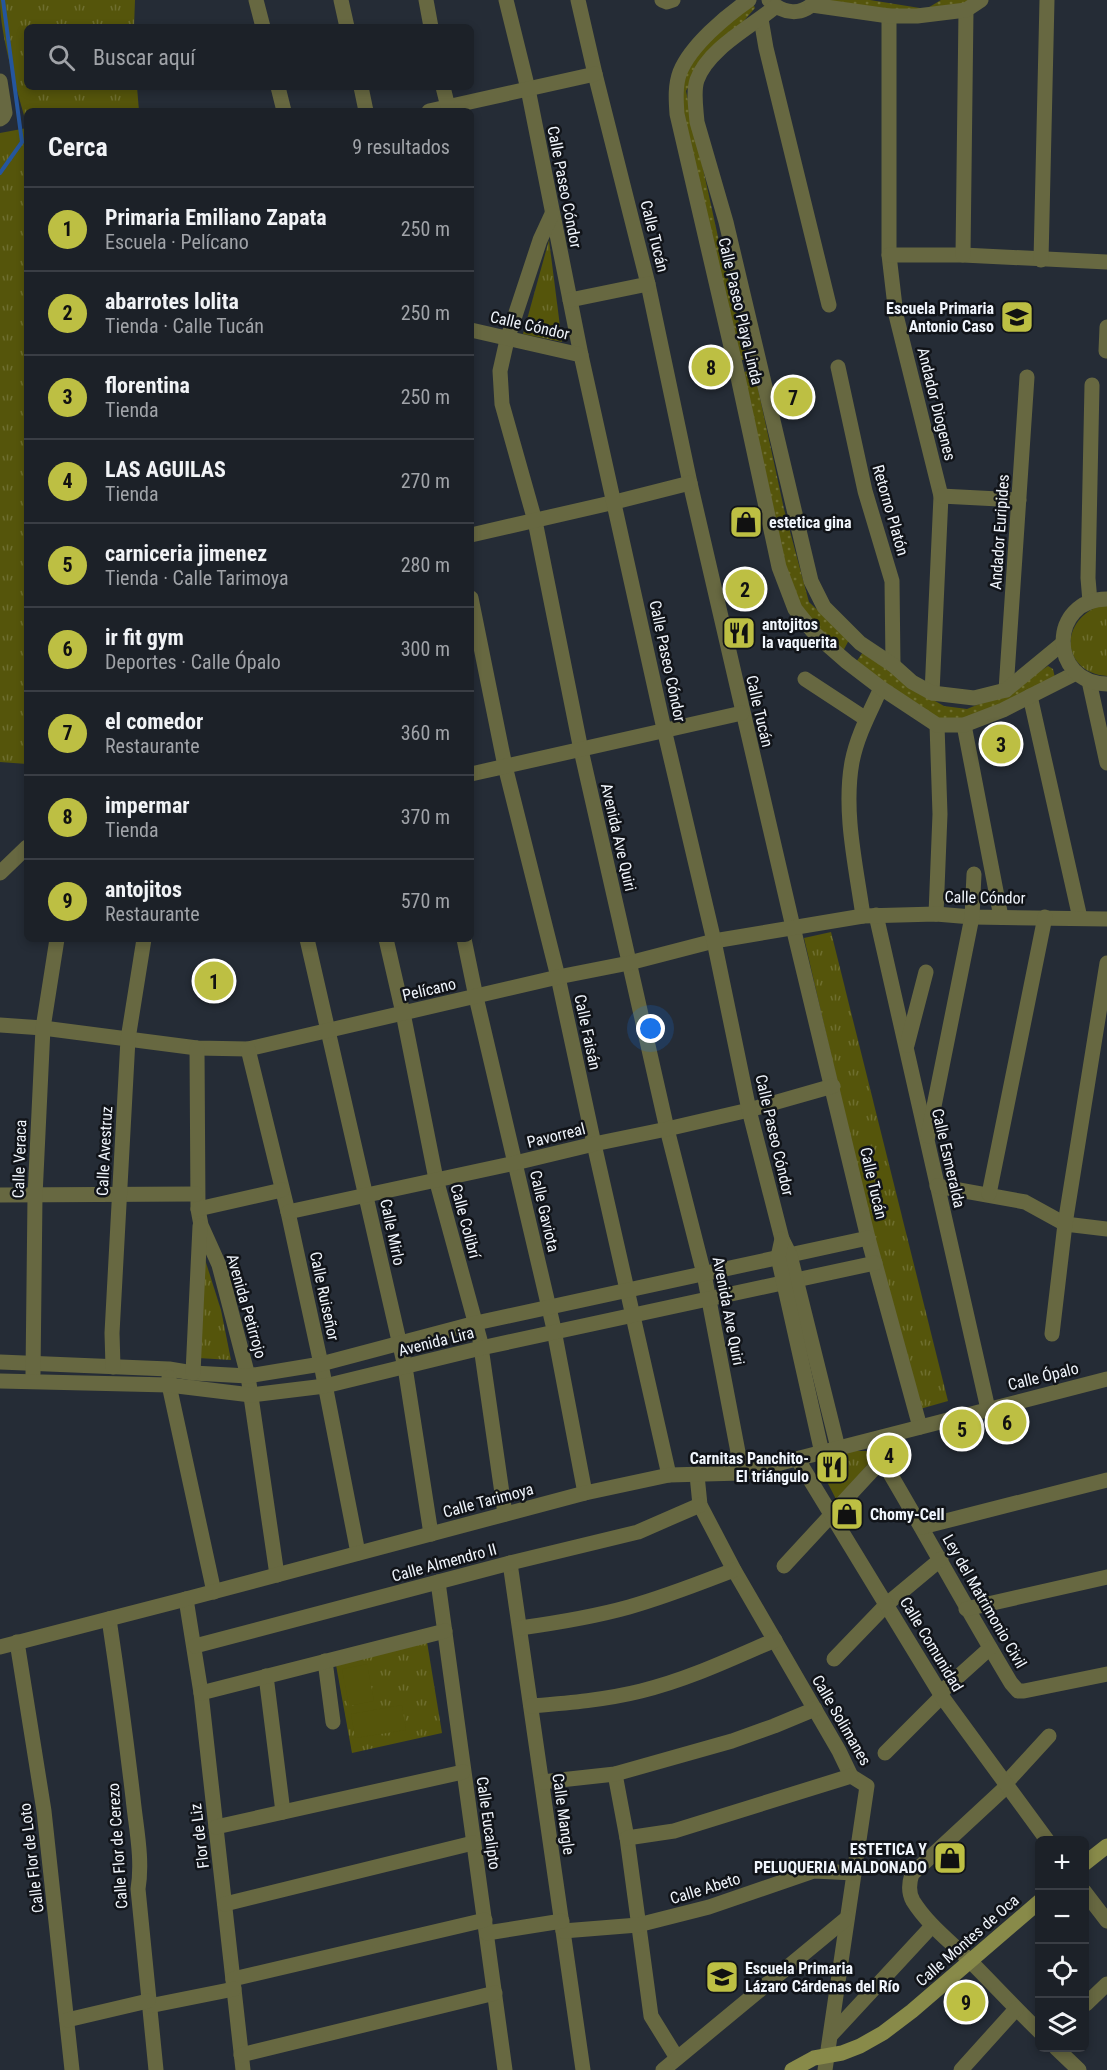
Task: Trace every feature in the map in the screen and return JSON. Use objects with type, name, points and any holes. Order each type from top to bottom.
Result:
[{"type":"main road","points":[[1089,1860],[1107,1846]]},
{"type":"main road","name":"Calle Montes de Oca","points":[[792,2070],[814,2058],[826,2063],[883,2033],[1035,1905]]},
{"type":"street","points":[[256,0],[262,24]]},
{"type":"street","points":[[341,0],[346,24]]},
{"type":"street","points":[[426,0],[430,24]]},
{"type":"street","name":"Calle Paseo Cóndor","points":[[506,0],[528,89],[581,355],[664,729],[714,941],[749,1110],[782,1239],[790,1281],[838,1448]]},
{"type":"street","name":"Calle Tucán","points":[[578,0],[648,284],[690,483],[793,927],[868,1238],[920,1427]]},
{"type":"street","points":[[772,3],[787,12],[800,12],[814,3],[889,16],[917,16],[966,10],[981,0]]},
{"type":"street","points":[[1041,260],[1047,0]]},
{"type":"street","name":"Calle Paseo Playa Linda","points":[[746,1],[710,32],[680,71],[676,94],[677,114],[736,369],[778,567],[795,609],[815,634],[881,688],[937,725]]},
{"type":"street","name":"Calle Paseo Playa Linda","points":[[772,3],[761,19],[707,62],[696,86],[697,122],[726,222],[812,581],[824,607],[860,643],[912,682],[932,693],[974,698],[1006,690],[1063,644]]},
{"type":"street","points":[[963,255],[966,10]]},
{"type":"street","name":"Andador Diogenes","points":[[889,16],[889,255],[896,315],[941,496],[932,693]]},
{"type":"street","points":[[761,19],[766,48],[829,305]]},
{"type":"street","points":[[452,108],[595,74]]},
{"type":"street","points":[[0,81],[2,117]]},
{"type":"street","points":[[279,90],[283,108]]},
{"type":"street","points":[[362,90],[365,108]]},
{"type":"street","points":[[444,90],[448,108]]},
{"type":"street","name":"Avenida Ave Quiri","points":[[552,214],[540,240],[507,340],[500,371],[502,404],[535,521],[581,750],[629,963],[704,1274],[742,1473]]},
{"type":"street","points":[[889,255],[963,255],[1107,262]]},
{"type":"street","points":[[570,300],[648,284]]},
{"type":"street","points":[[1106,351],[1107,327]]},
{"type":"street","name":"Calle Cóndor","points":[[474,331],[581,355]]},
{"type":"street","points":[[736,369],[760,363]]},
{"type":"street","name":"Retorno Platón","points":[[838,367],[865,492],[892,581],[892,665]]},
{"type":"street","name":"Andador Euripides","points":[[1006,690],[1027,377]]},
{"type":"street","points":[[1092,385],[1088,578],[1102,599],[1080,607],[1067,623],[1063,644],[1064,654],[1082,677],[1107,763]]},
{"type":"street","points":[[474,534],[690,483]]},
{"type":"street","points":[[941,496],[1019,500]]},
{"type":"street","name":"Calle Faisán","points":[[474,613],[505,766],[558,977],[669,1475]]},
{"type":"street","points":[[847,662],[860,643]]},
{"type":"street","points":[[936,914],[940,814],[937,725],[964,725],[1003,710],[1030,696],[1082,677],[1107,684]]},
{"type":"street","points":[[806,679],[866,719]]},
{"type":"street","name":"Calle Esmeralda","points":[[881,688],[866,719],[852,762],[850,819],[869,916],[906,1048],[988,1409]]},
{"type":"street","points":[[1030,696],[1080,918]]},
{"type":"street","points":[[474,773],[742,712]]},
{"type":"street","points":[[964,725],[1001,917]]},
{"type":"street","points":[[0,873],[24,850]]},
{"type":"street","points":[[927,1142],[972,917],[974,874]]},
{"type":"street","name":"Calle Cóndor","points":[[869,916],[936,914],[972,917],[1107,919]]},
{"type":"street","name":"Pelícano","points":[[0,1025],[43,1028],[197,1048],[248,1049],[558,977],[629,963],[714,941],[869,916]]},
{"type":"street","points":[[989,1194],[1045,917]]},
{"type":"street","name":"Calle Veraca","points":[[33,1383],[35,1196],[43,1028],[57,942]]},
{"type":"street","name":"Calle Avestruz","points":[[113,1367],[112,1333],[128,1039],[144,942]]},
{"type":"street","name":"Calle Mirlo","points":[[308,942],[405,1367],[432,1534]]},
{"type":"street","name":"Calle Colibrí","points":[[387,942],[436,1179],[476,1323],[505,1514]]},
{"type":"street","name":"Calle Gaviota","points":[[465,942],[555,1332],[585,1493]]},
{"type":"street","points":[[1052,1334],[1065,1224],[1107,963]]},
{"type":"street","points":[[906,1048],[926,972]]},
{"type":"street","name":"Avenida Petirrojo","points":[[197,1048],[198,1209],[219,1265],[248,1376],[277,1575]]},
{"type":"street","name":"Calle Ruiseñor","points":[[248,1049],[288,1212],[358,1553]]},
{"type":"street","name":"Pavorreal","points":[[288,1212],[668,1129],[749,1110],[833,1086]]},
{"type":"street","points":[[937,1186],[1025,1202],[1065,1224],[1107,1229]]},
{"type":"street","points":[[0,1195],[120,1196],[198,1209],[282,1190]]},
{"type":"street","points":[[193,1373],[198,1209]]},
{"type":"street","name":"Avenida Lira","points":[[0,1362],[170,1369],[193,1373],[248,1376],[321,1364],[476,1323],[868,1238]]},
{"type":"street","name":"Avenida Lira","points":[[0,1381],[169,1385],[251,1395],[325,1386],[481,1348],[875,1263]]},
{"type":"street","name":"Calle Paseo Cóndor","points":[[790,1281],[822,1453]]},
{"type":"street","points":[[170,1369],[169,1385],[214,1592]]},
{"type":"street","name":"Calle Ópalo","points":[[988,1409],[1107,1380]]},
{"type":"street","name":"Calle Tarimoya","points":[[0,1647],[585,1493],[669,1475],[742,1473],[988,1409]]},
{"type":"street","points":[[784,1566],[882,1460],[897,1434]]},
{"type":"street","name":"Calle Comunidad","points":[[798,1460],[941,1695],[1044,1836]]},
{"type":"street","name":"Ley del Matrimonio Civil","points":[[882,1460],[941,1559],[966,1609],[1018,1691],[1107,1674]]},
{"type":"street","name":"Calle Solimanes","points":[[697,1475],[700,1505],[734,1570],[839,1751],[850,1776],[867,1786],[826,2063]]},
{"type":"street","points":[[922,1527],[1107,1480]]},
{"type":"street","name":"Calle Almendro II","points":[[195,1646],[510,1563],[638,1532],[700,1505]]},
{"type":"street","points":[[834,1659],[887,1605],[941,1559]]},
{"type":"street","name":"Calle Mangle","points":[[510,1563],[582,2070]]},
{"type":"street","points":[[520,1628],[628,1608],[673,1594],[734,1570]]},
{"type":"street","points":[[966,1609],[1107,1577]]},
{"type":"street","name":"Calle Eucalipto","points":[[438,1582],[495,1993],[501,2069]]},
{"type":"street","name":"Flor de Liz","points":[[186,1599],[201,1693],[242,2062]]},
{"type":"street","name":"Calle Flor de Cerezo","points":[[109,1619],[138,1843],[141,1873],[138,1889],[156,2070]]},
{"type":"street","points":[[201,1693],[445,1631]]},
{"type":"street","points":[[531,1706],[584,1701],[641,1691],[710,1669],[775,1640]]},
{"type":"street","name":"Calle Flor de Loto","points":[[17,1642],[44,1811],[72,2070]]},
{"type":"street","points":[[885,1753],[990,1648]]},
{"type":"street","points":[[325,1661],[333,1722]]},
{"type":"street","points":[[266,1676],[283,1812]]},
{"type":"street","points":[[542,1782],[615,1774],[732,1741],[815,1709]]},
{"type":"street","points":[[1035,2027],[933,1926],[912,1900],[909,1882],[912,1875],[1006,1785],[1049,1736]]},
{"type":"street","points":[[216,1827],[463,1772]]},
{"type":"street","points":[[615,1774],[627,1838],[651,2016],[676,2058]]},
{"type":"street","points":[[627,1838],[674,1832],[850,1776]]},
{"type":"street","points":[[225,1904],[473,1843]]},
{"type":"street","name":"Calle Abeto","points":[[67,2019],[148,2004],[486,1927],[638,1925],[709,1907],[814,1870],[854,1873]]},
{"type":"street","points":[[1089,1898],[1107,1921]]},
{"type":"street","points":[[663,2070],[847,1918]]},
{"type":"street","points":[[831,2035],[933,1926]]},
{"type":"street","points":[[1089,2001],[1107,1984]]},
{"type":"street","points":[[242,2062],[495,1993]]},
{"type":"street","points":[[961,2070],[1016,2009]]},
{"type":"street","points":[[1059,2052],[1068,2067]]},
{"type":"green space","points":[[0,0],[135,0],[134,24],[24,24],[24,90],[137,90],[139,108],[24,108],[24,115],[6,46]]},
{"type":"green space","points":[[820,0],[870,0],[926,9],[941,0],[969,0],[955,8],[938,12],[897,13],[819,3]]},
{"type":"green space","points":[[752,1],[755,8],[736,30],[714,45],[686,91],[748,360],[741,360],[680,118],[681,74],[706,41]]},
{"type":"green space","points":[[24,129],[24,764],[0,762],[0,133]]},
{"type":"green space","points":[[549,240],[562,342],[523,334]]},
{"type":"green space","points":[[754,370],[784,509],[809,602],[849,640],[842,653],[805,617],[790,588],[738,373]]},
{"type":"green space","points":[[1099,606],[1107,606],[1107,676],[1092,673],[1081,666],[1074,657],[1071,646],[1071,635],[1076,624],[1085,614]]},
{"type":"green space","points":[[863,652],[912,688],[944,706],[967,709],[1006,693],[1048,666],[1053,669],[1055,678],[999,710],[945,724],[854,665]]},
{"type":"green space","points":[[831,932],[948,1401],[913,1411],[804,938]]},
{"type":"green space","points":[[202,1250],[221,1310],[231,1360],[198,1358]]},
{"type":"green space","points":[[845,1451],[871,1451],[868,1464],[837,1501],[823,1474],[840,1459]]},
{"type":"green space","points":[[427,1642],[442,1733],[352,1753],[336,1665]]},
{"type":"green space","points":[[367,1664],[374,1701],[349,1706],[342,1669]]},
{"type":"green space","points":[[402,1705],[406,1730],[355,1738],[351,1714]]},
{"type":"waterway","points":[[0,173],[22,142],[3,0]]},
{"type":"place","name":"Escuela Primaria Antonio Caso","points":[[1017,317]]},
{"type":"place","name":"impermar","points":[[711,367]]},
{"type":"place","name":"el comedor","points":[[793,397]]},
{"type":"place","name":"estetica gina","points":[[746,522]]},
{"type":"place","name":"abarrotes lolita","points":[[745,589]]},
{"type":"place","name":"antojitos la vaquerita","points":[[739,633]]},
{"type":"place","name":"florentina","points":[[1001,744]]},
{"type":"place","name":"Primaria Emiliano Zapata","points":[[214,981]]},
{"type":"place","name":"ir fit gym","points":[[1007,1422]]},
{"type":"place","name":"carniceria jimenez","points":[[962,1429]]},
{"type":"place","name":"LAS AGUILAS","points":[[889,1455]]},
{"type":"place","name":"Carnitas Panchito- El triángulo","points":[[832,1467]]},
{"type":"place","name":"Chomy-Cell","points":[[847,1514]]},
{"type":"place","name":"ESTETICA Y PELUQUERIA MALDONADO","points":[[950,1858]]},
{"type":"place","name":"Escuela Primaria Lázaro Cárdenas del Río","points":[[722,1977]]},
{"type":"place","name":"antojitos","points":[[966,2002]]}]
